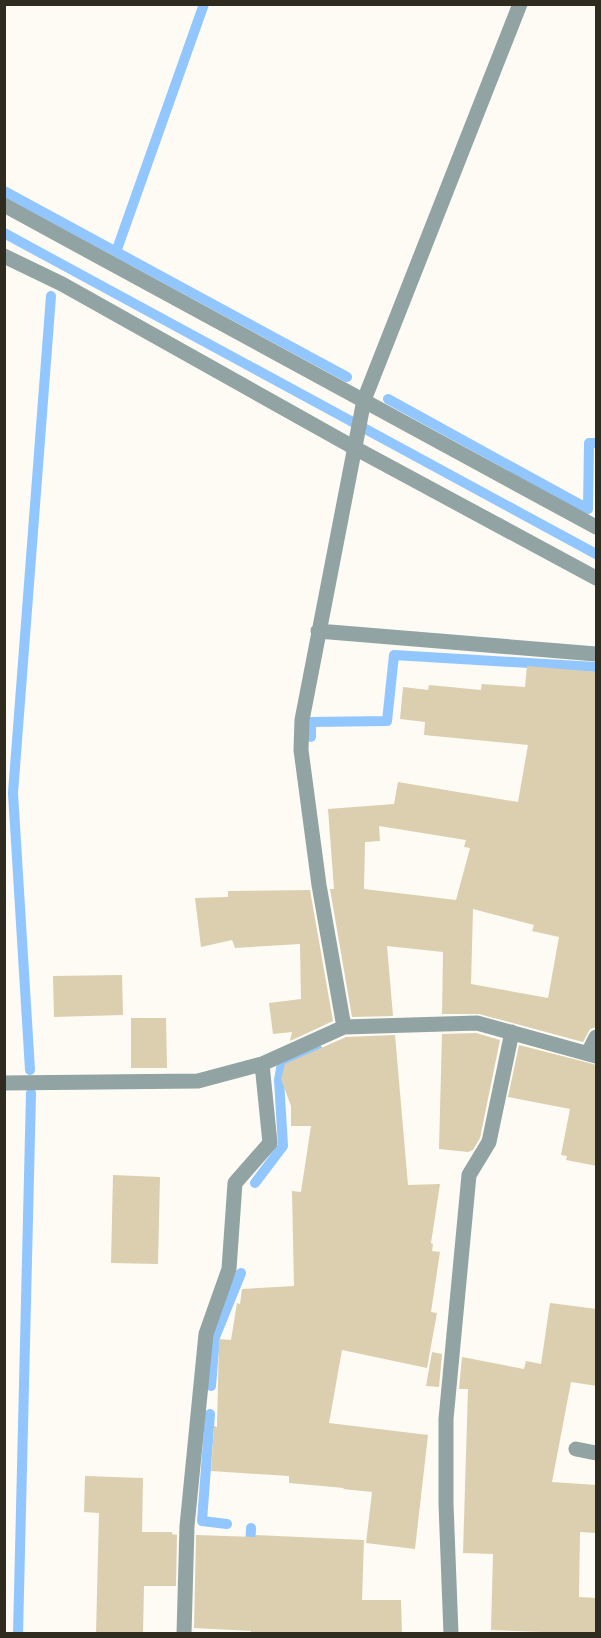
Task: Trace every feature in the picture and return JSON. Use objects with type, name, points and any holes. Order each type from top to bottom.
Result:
[{"type":"street","points":[[344,1027],[319,885],[301,750],[302,720],[362,406],[520,4]]},
{"type":"street","points":[[4,205],[362,406],[597,527]]},
{"type":"street","points":[[4,256],[62,284],[597,578]]},
{"type":"street","points":[[318,630],[597,654]]},
{"type":"street","points":[[4,1083],[198,1081],[262,1064],[344,1027],[477,1023],[592,1055],[597,1037]]},
{"type":"street","points":[[451,1634],[446,1504],[446,1419],[469,1175],[489,1142],[512,1032]]},
{"type":"street","points":[[184,1634],[187,1526],[206,1334],[229,1269],[235,1184],[270,1143],[262,1064]]},
{"type":"street","points":[[576,1449],[597,1453]]},
{"type":"building","points":[[527,666],[597,672],[597,1027],[590,1029],[583,1042],[479,1014],[442,1014],[443,952],[387,946],[393,1016],[352,1017],[330,889],[334,889],[328,809],[394,804],[398,782],[518,802],[528,745],[424,735],[425,722],[400,719],[403,687],[428,690],[429,685],[481,690],[482,684],[525,687]],"holes":[[[379,826],[466,840],[464,847],[470,848],[456,900],[364,889],[365,842],[380,841]],[[473,909],[534,925],[532,931],[559,937],[548,998],[471,984]]]},
{"type":"building","points":[[310,890],[333,1021],[290,1041],[292,1032],[273,1034],[269,1003],[301,999],[300,944],[235,948],[232,940],[201,947],[195,898],[228,897],[228,891]]},
{"type":"building","points":[[122,975],[123,1015],[54,1017],[53,976]]},
{"type":"building","points":[[131,1018],[166,1018],[167,1068],[131,1068]]},
{"type":"building","points":[[476,1033],[500,1040],[480,1138],[473,1150],[468,1152],[439,1149],[442,1034]]},
{"type":"building","points":[[395,1035],[408,1185],[440,1184],[431,1243],[433,1244],[432,1251],[440,1252],[431,1312],[437,1313],[427,1368],[342,1350],[329,1423],[428,1435],[415,1549],[366,1543],[372,1492],[289,1483],[289,1476],[211,1471],[214,1426],[217,1427],[219,1339],[231,1340],[237,1303],[240,1304],[242,1289],[294,1286],[292,1191],[301,1192],[311,1126],[291,1126],[291,1106],[281,1079],[285,1064],[346,1037]]},
{"type":"building","points":[[519,1045],[597,1065],[597,1166],[566,1160],[567,1156],[561,1155],[570,1109],[508,1097]]},
{"type":"building","points":[[113,1175],[160,1177],[158,1264],[111,1263]]},
{"type":"building","points":[[550,1303],[597,1309],[597,1386],[571,1382],[552,1482],[597,1485],[597,1533],[580,1532],[579,1597],[597,1598],[597,1634],[491,1630],[493,1554],[463,1553],[468,1389],[459,1389],[462,1357],[524,1369],[526,1361],[541,1364]]},
{"type":"building","points":[[432,1352],[442,1354],[439,1387],[426,1386]]},
{"type":"building","points":[[85,1476],[143,1478],[142,1532],[172,1532],[177,1535],[176,1586],[144,1586],[143,1634],[96,1634],[99,1513],[84,1512]]},
{"type":"building","points":[[196,1535],[364,1540],[362,1600],[401,1600],[402,1634],[251,1634],[251,1631],[194,1628]]},
{"type":"waterway","points":[[116,252],[204,4]]},
{"type":"waterway","points":[[4,191],[347,377]]},
{"type":"waterway","points":[[4,233],[596,554]]},
{"type":"waterway","points":[[30,1070],[13,793],[51,296]]},
{"type":"waterway","points":[[388,399],[588,509],[589,443],[596,443]]},
{"type":"waterway","points":[[311,737],[311,722],[387,721],[394,655],[596,667]]},
{"type":"waterway","points":[[255,1183],[283,1146],[279,1080],[282,1063],[318,1050]]},
{"type":"waterway","points":[[18,1634],[31,1093]]},
{"type":"waterway","points":[[211,1386],[215,1337],[241,1273]]},
{"type":"waterway","points":[[210,1414],[202,1521],[227,1524]]},
{"type":"waterway","points":[[250,1551],[251,1528]]}]
